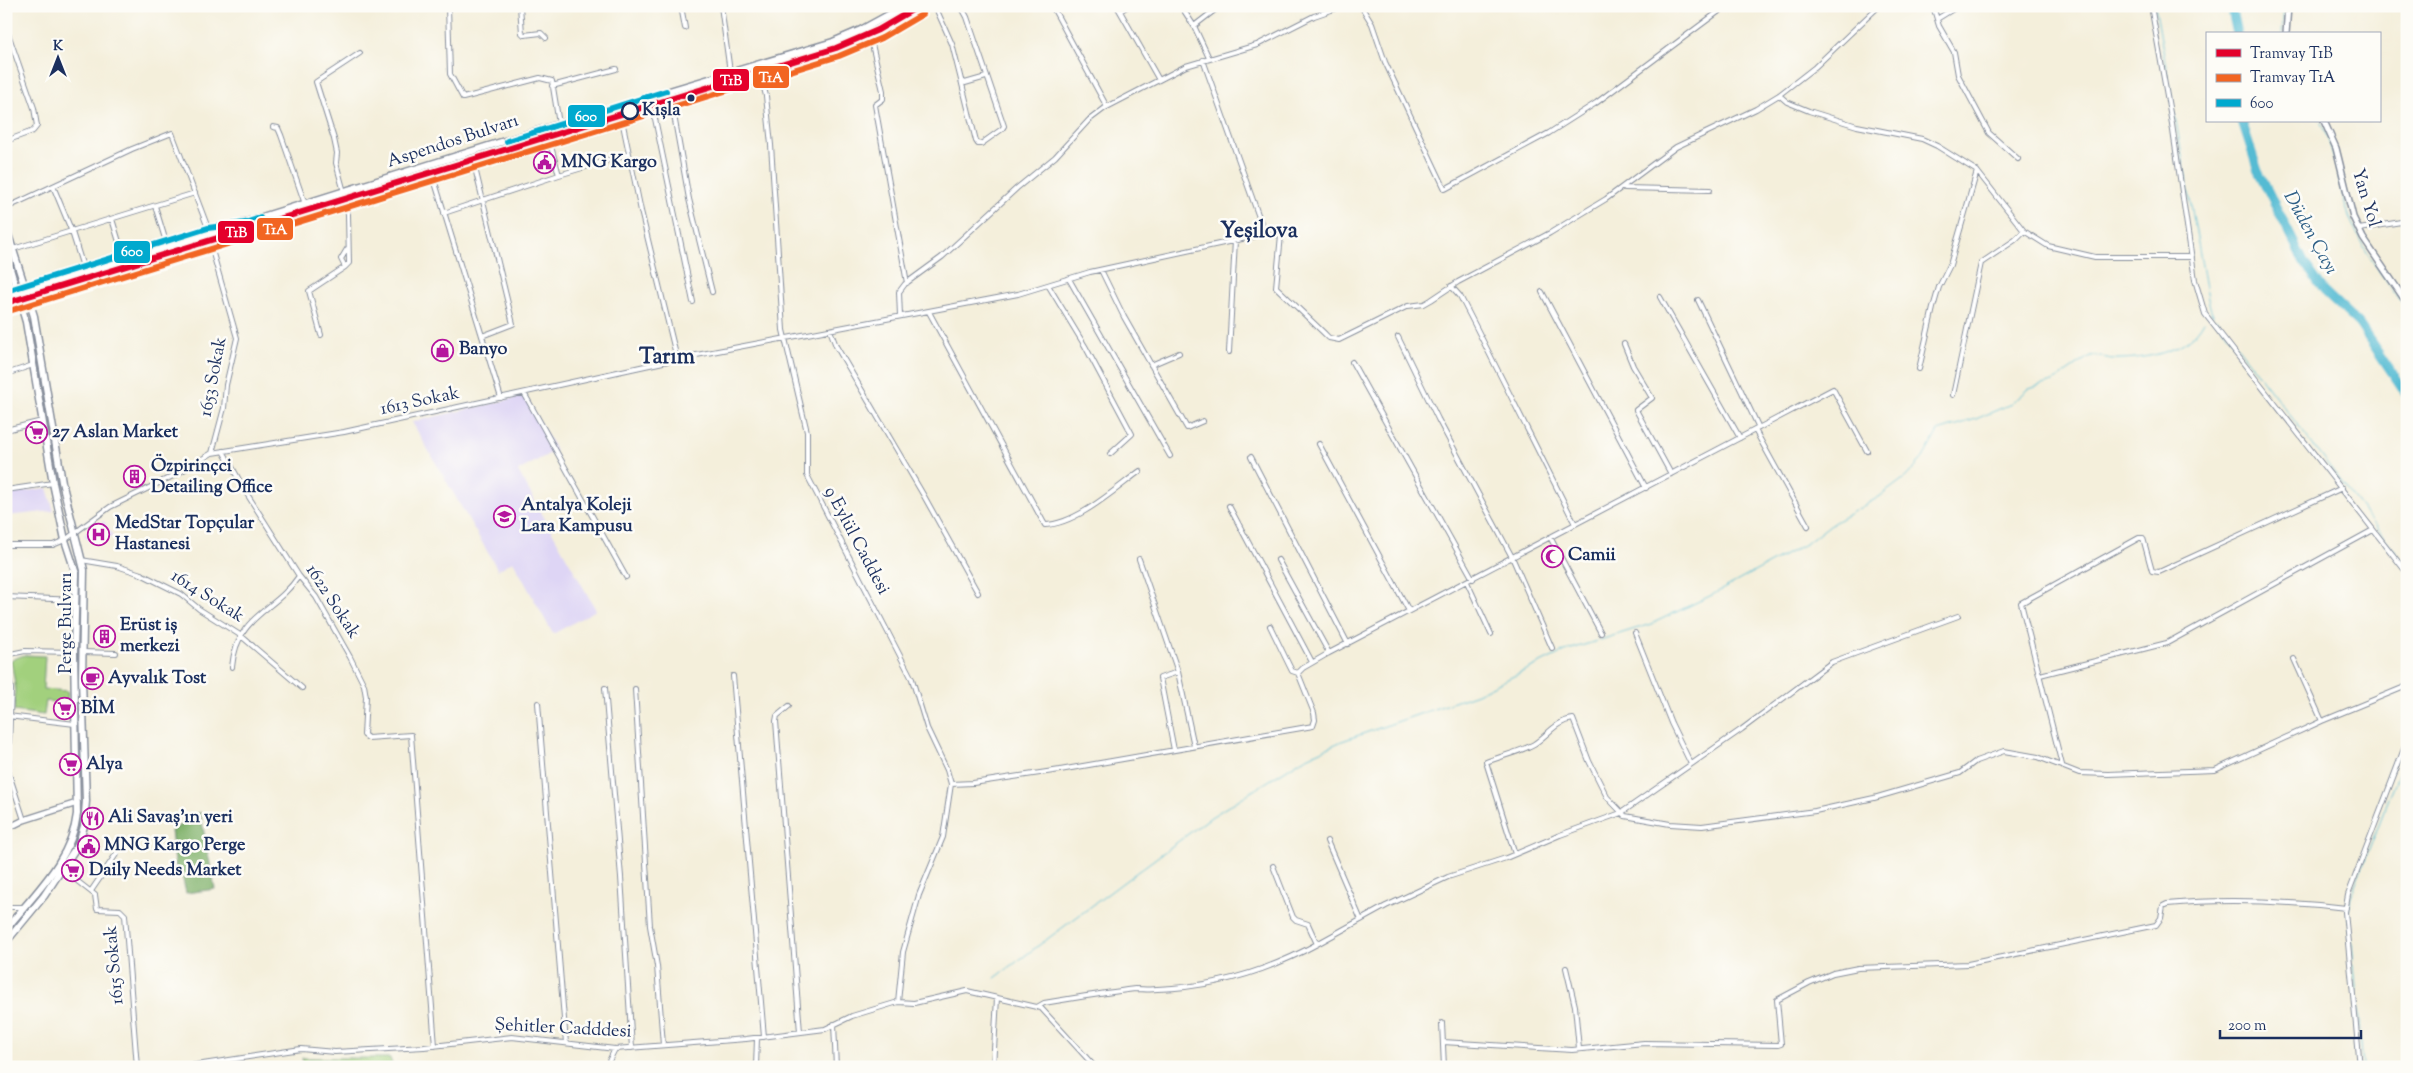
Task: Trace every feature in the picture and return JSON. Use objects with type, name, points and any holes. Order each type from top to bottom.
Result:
[{"type":"main road","name":"Aspendos Bulvarı","points":[[6,296],[115,264],[559,124],[833,42],[861,30],[904,6]]},
{"type":"main road","name":"Aspendos Bulvarı","points":[[7,311],[118,274],[433,176],[550,143],[672,103],[842,52],[871,40],[928,6]]},
{"type":"main road","points":[[6,292],[208,228],[245,223]]},
{"type":"main road","name":"Perge Bulvarı","points":[[6,228],[31,306],[53,437],[76,531],[81,560],[84,582],[82,652],[86,801],[84,826],[79,843],[63,870],[6,942]]},
{"type":"main road","points":[[7,311],[31,306],[212,250],[250,233]]},
{"type":"main road","name":"Perge Bulvarı","points":[[6,255],[23,308],[53,483],[65,540],[75,570],[74,652],[77,802],[76,825],[68,848],[58,864],[6,929]]},
{"type":"main road","points":[[36,282],[32,286],[32,292],[38,301],[44,302]]},
{"type":"main road","points":[[6,292],[10,293],[15,304],[14,309],[7,311]]},
{"type":"street","points":[[448,6],[450,74],[462,98],[540,78],[552,81],[559,124]]},
{"type":"street","points":[[520,6],[524,35],[541,33],[546,38]]},
{"type":"street","points":[[681,6],[685,28]]},
{"type":"street","points":[[721,6],[730,72]]},
{"type":"street","points":[[935,6],[952,44],[978,144],[993,136],[1004,126],[986,77],[978,47],[961,6]]},
{"type":"street","points":[[1052,6],[1107,107]]},
{"type":"street","points":[[1128,6],[1118,8],[1159,80]]},
{"type":"street","points":[[1181,6],[1194,26],[1209,58]]},
{"type":"street","points":[[1194,26],[1220,6]]},
{"type":"street","points":[[900,316],[899,292],[907,283],[942,257],[1055,157],[1089,120],[1107,107],[1203,60],[1257,45],[1314,16],[1343,6]]},
{"type":"street","points":[[1361,6],[1372,24],[1385,62],[1445,190],[1549,133],[1596,103],[1726,6]]},
{"type":"street","points":[[1203,60],[1265,234],[1281,235],[1276,287],[1324,333],[1335,340],[1384,319],[1408,306],[1424,304],[1451,286],[1550,233],[1623,188],[1676,147],[1756,109],[1779,95],[1833,51],[1879,6]]},
{"type":"street","points":[[1933,6],[1937,19],[1954,52],[1958,75],[1988,133],[2018,159]]},
{"type":"street","points":[[1937,19],[1958,6]]},
{"type":"street","points":[[2151,6],[2200,302],[2210,321],[2407,573]]},
{"type":"street","points":[[2286,32],[2288,6]]},
{"type":"street","points":[[6,28],[37,120],[37,126],[33,131],[6,141]]},
{"type":"street","points":[[871,40],[883,91],[883,99],[875,105],[907,283]]},
{"type":"street","points":[[344,192],[336,163],[337,153],[334,139],[316,82],[360,53]]},
{"type":"street","points":[[552,86],[616,69]]},
{"type":"street","name":"9 Eylül Caddesi","points":[[761,76],[766,96],[771,145],[784,337],[807,432],[807,475],[912,679],[927,728],[947,770],[951,784],[943,837],[919,895],[903,952],[898,1002]]},
{"type":"street","points":[[962,80],[965,84],[986,77]]},
{"type":"street","points":[[1779,95],[1787,102],[1827,117],[1878,131],[1922,139],[1977,171],[2024,231],[2048,246],[2086,256],[2192,257]]},
{"type":"street","points":[[672,103],[689,198],[712,292]]},
{"type":"street","points":[[653,109],[694,302]]},
{"type":"street","points":[[622,120],[677,359]]},
{"type":"street","name":"Yan Yol","points":[[2324,122],[2336,148],[2351,208],[2359,229],[2374,256],[2407,303]]},
{"type":"street","points":[[273,127],[278,128],[281,135],[305,204]]},
{"type":"street","points":[[6,208],[132,149],[172,133],[208,228]]},
{"type":"street","points":[[550,143],[559,176]]},
{"type":"street","points":[[444,212],[629,154]]},
{"type":"street","points":[[474,164],[513,324],[482,336]]},
{"type":"street","points":[[1919,369],[1939,287],[1950,265],[1977,171]]},
{"type":"street","points":[[433,176],[501,398]]},
{"type":"street","points":[[54,186],[83,267]]},
{"type":"street","points":[[1623,188],[1710,190]]},
{"type":"street","points":[[13,249],[195,193]]},
{"type":"street","points":[[321,335],[309,291],[345,267],[341,259],[347,249],[348,214],[345,204]]},
{"type":"street","points":[[155,206],[166,242]]},
{"type":"street","points":[[112,219],[123,255]]},
{"type":"street","points":[[2359,229],[2407,220]]},
{"type":"street","points":[[1953,395],[1980,263],[2015,240],[2024,231]]},
{"type":"street","name":"1613 Sokak","points":[[65,540],[110,507],[177,474],[212,453],[344,432],[784,337],[929,312],[1048,285],[1101,270],[1265,234]]},
{"type":"street","points":[[1229,352],[1235,240]]},
{"type":"street","name":"1653 Sokak","points":[[212,250],[237,338],[226,385],[224,408],[212,453]]},
{"type":"street","points":[[1101,270],[1151,365],[1187,428],[1203,421]]},
{"type":"street","points":[[1069,279],[1170,456]]},
{"type":"street","points":[[1048,285],[1085,346],[1132,434],[1110,454]]},
{"type":"street","points":[[1451,286],[1460,296],[1474,322],[1575,524]]},
{"type":"street","points":[[1542,292],[1646,488]]},
{"type":"street","points":[[1660,297],[1740,438]]},
{"type":"street","points":[[1698,300],[1757,429],[1808,526]]},
{"type":"street","points":[[929,312],[1045,525],[1059,522],[1098,504],[1140,471]]},
{"type":"street","points":[[830,330],[836,346],[929,504],[978,593]]},
{"type":"street","points":[[1398,337],[1438,419],[1512,557],[1552,648]]},
{"type":"street","points":[[1624,344],[1633,366],[1652,398],[1636,410],[1671,474]]},
{"type":"street","points":[[1151,365],[1180,353]]},
{"type":"street","points":[[1352,362],[1473,578]]},
{"type":"street","points":[[6,374],[33,365]]},
{"type":"street","points":[[1298,673],[1312,662],[1833,389],[1867,451]]},
{"type":"street","points":[[524,393],[626,577]]},
{"type":"street","points":[[6,430],[42,421]]},
{"type":"street","points":[[1319,444],[1409,611]]},
{"type":"street","name":"1622 Sokak","points":[[223,451],[247,494],[299,576],[328,617],[364,685],[367,707],[364,735],[368,738],[411,735],[435,1046]]},
{"type":"street","points":[[1251,457],[1348,644]]},
{"type":"street","points":[[6,490],[53,483]]},
{"type":"street","points":[[2062,765],[2021,603],[2139,538],[2143,538],[2152,571],[2169,570],[2342,488]]},
{"type":"street","points":[[1229,506],[1312,662]]},
{"type":"street","points":[[2040,675],[2167,643],[2373,530]]},
{"type":"street","points":[[1550,537],[1601,633]]},
{"type":"street","points":[[6,545],[53,545],[65,540]]},
{"type":"street","points":[[1139,559],[1178,672],[1194,746]]},
{"type":"street","name":"1614 Sokak","points":[[81,560],[117,566],[141,574],[181,594],[199,609],[240,635],[302,688]]},
{"type":"street","points":[[1278,560],[1329,653]]},
{"type":"street","points":[[232,667],[236,645],[243,628],[290,588],[299,576]]},
{"type":"street","points":[[1467,582],[1491,634]]},
{"type":"street","points":[[6,597],[76,600]]},
{"type":"street","points":[[1037,1006],[1044,1003],[1110,992],[1158,989],[1228,980],[1292,958],[1448,876],[1515,854],[1621,812],[1832,662],[1958,616]]},
{"type":"street","points":[[951,784],[1012,777],[1313,726],[1315,720],[1314,713],[1298,673],[1292,671],[1289,666],[1270,626]]},
{"type":"street","points":[[1635,633],[1670,723],[1691,764]]},
{"type":"street","points":[[6,656],[25,652],[74,652]]},
{"type":"street","points":[[82,652],[116,653]]},
{"type":"street","points":[[2294,659],[2322,721]]},
{"type":"street","points":[[6,661],[11,689],[7,715],[7,771],[24,820]]},
{"type":"street","points":[[1174,750],[1160,678],[1178,672]]},
{"type":"street","points":[[733,676],[764,1037]]},
{"type":"street","points":[[1515,854],[1486,762],[1533,744],[1566,720],[1573,719],[1589,761],[1607,797],[1626,816],[1642,820],[1702,826],[1815,811],[1874,798],[1960,773],[1976,761],[2004,751],[2032,755],[2079,772],[2108,774],[2215,770],[2322,721],[2407,686]]},
{"type":"street","points":[[605,688],[621,877],[632,1048]]},
{"type":"street","points":[[634,689],[650,926],[657,966],[663,1045]]},
{"type":"street","points":[[538,702],[566,1043]]},
{"type":"street","points":[[789,706],[777,716],[776,721],[800,1032]]},
{"type":"street","points":[[7,715],[76,724]]},
{"type":"street","points":[[2360,1067],[2346,908],[2348,895],[2407,740]]},
{"type":"street","points":[[6,829],[24,820],[77,802]]},
{"type":"street","points":[[1327,841],[1362,920]]},
{"type":"street","points":[[91,891],[117,854],[117,849]]},
{"type":"street","points":[[1273,866],[1293,917],[1308,924],[1317,944]]},
{"type":"street","name":"1615 Sokak","points":[[63,870],[95,894],[97,909],[120,910],[125,915],[137,1067]]},
{"type":"street","points":[[1443,1042],[1579,1048],[1644,1043],[1778,1045],[1781,1044],[1778,1000],[1809,983],[1833,973],[1858,968],[1968,964],[2048,949],[2156,925],[2161,918],[2163,906],[2167,904],[2259,900],[2346,908]]},
{"type":"street","points":[[6,907],[24,907]]},
{"type":"street","points":[[1566,968],[1575,1006],[1579,1048]]},
{"type":"street","name":"Şehitler Cadddesi","points":[[183,1067],[301,1049],[335,1052],[435,1046],[512,1036],[615,1049],[757,1038],[825,1029],[852,1016],[898,1002],[914,1003],[966,991],[1037,1006]]},
{"type":"street","points":[[993,1067],[996,998]]},
{"type":"street","points":[[1037,1006],[1051,1016],[1095,1067]]},
{"type":"street","points":[[1442,1023],[1444,1067]]},
{"type":"street","points":[[834,1024],[836,1067]]},
{"type":"street","points":[[756,1067],[757,1038]]},
{"type":"street","points":[[606,1067],[615,1049]]},
{"type":"shaded area","name":"Antalya Koleji Lara Kampusu","points":[[524,396],[556,450],[518,471],[596,610],[553,634],[513,561],[498,570],[412,422]]},
{"type":"shaded area","points":[[47,488],[54,511],[6,516],[6,494]]},
{"type":"shaded area","name":"MedStar Topçular Hastanesi","points":[[104,521],[113,536],[99,545],[94,539],[90,542],[84,535]]},
{"type":"green space","points":[[24,655],[45,656],[43,689],[68,691],[67,703],[46,701],[44,715],[14,711],[15,684],[11,660]]},
{"type":"green space","points":[[200,812],[215,889],[186,893],[181,871],[176,870],[171,831]]},
{"type":"green space","points":[[302,1058],[390,1058],[393,1067],[304,1067]]},
{"type":"waterway","points":[[2155,6],[2209,304],[2213,315]]},
{"type":"waterway","name":"Düden Çayı","points":[[2231,6],[2237,32]]},
{"type":"waterway","points":[[2282,32],[2284,6]]},
{"type":"waterway","name":"Düden Çayı","points":[[2242,122],[2258,171],[2304,262],[2324,291],[2359,324],[2407,395]]},
{"type":"waterway","points":[[2320,122],[2330,145],[2345,204],[2354,229],[2375,265],[2407,311]]},
{"type":"waterway","points":[[2216,319],[2407,567]]},
{"type":"waterway","points":[[995,978],[1211,817],[1305,758],[1342,741],[1477,694],[1565,651],[1651,624],[1712,595],[1807,543],[1830,525],[1879,497],[1906,477],[1923,458],[1938,431],[1976,419],[2011,404],[2029,389],[2052,382],[2090,356],[2116,359],[2132,358],[2168,351],[2189,339],[2204,321]]},
{"type":"waterway","points":[[2363,1067],[2349,910],[2351,896],[2407,752]]},
{"type":"tram line","name":"T1B","points":[[6,303],[836,48],[878,30],[919,6]]},
{"type":"tram line","name":"T1A","points":[[9,311],[839,56],[882,38],[923,14]]},
{"type":"transit line","name":"600","points":[[6,313],[212,250],[250,233],[842,52],[871,40],[928,6]]},
{"type":"transit line","name":"600","points":[[507,141],[666,91]]},
{"type":"transit line","name":"600","points":[[6,291],[208,228],[245,223],[260,218]]},
{"type":"place","name":"Kışla","points":[[630,111]]},
{"type":"place","name":"MNG Kargo","points":[[545,163]]},
{"type":"place","name":"Banyo","points":[[443,350]]},
{"type":"place","name":"27 Aslan Market","points":[[36,433]]},
{"type":"place","name":"Özpirinçci Detailing Office","points":[[135,477]]},
{"type":"place","name":"Antalya Koleji Lara Kampusu","points":[[505,516]]},
{"type":"place","name":"MedStar Topçular Hastanesi","points":[[99,534]]},
{"type":"place","name":"Camii","points":[[1552,556]]},
{"type":"place","name":"Erüst iş merkezi","points":[[104,636]]},
{"type":"place","name":"Ayvalık Tost","points":[[92,679]]},
{"type":"place","name":"BİM","points":[[65,709]]},
{"type":"place","name":"Alya","points":[[70,765]]},
{"type":"place","name":"Ali Savaş'ın yeri","points":[[92,818]]},
{"type":"place","name":"MNG Kargo Perge","points":[[88,846]]},
{"type":"place","name":"Daily Needs Market","points":[[73,871]]},
{"type":"district","name":"Yeşilova","points":[[1259,232]]},
{"type":"district","name":"Tarım","points":[[667,358]]}]
